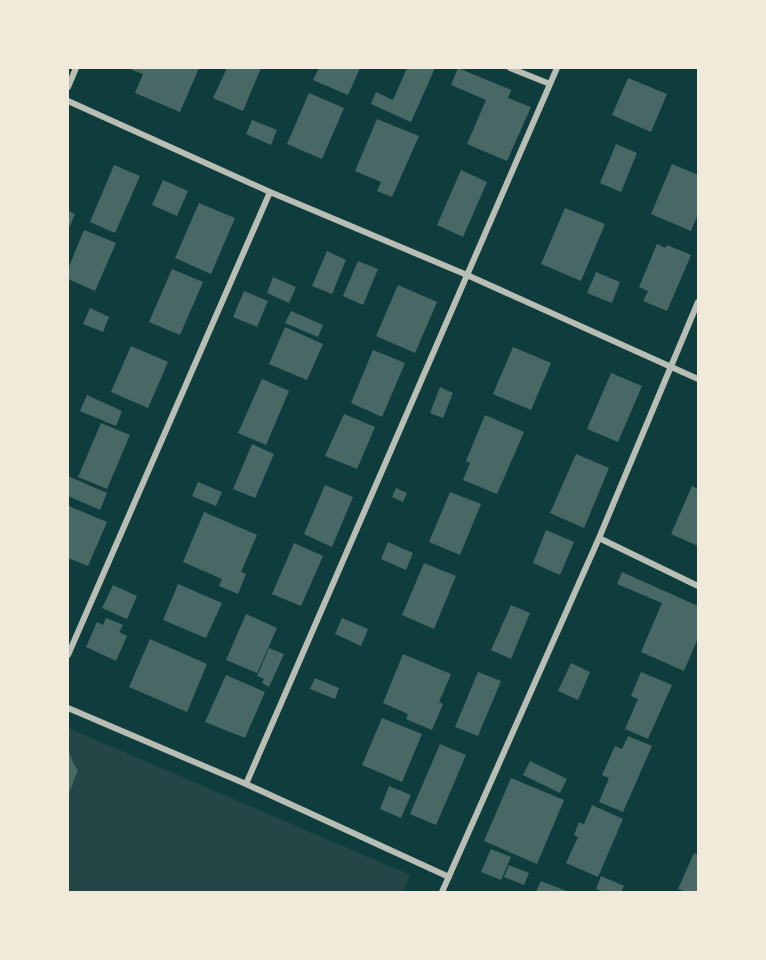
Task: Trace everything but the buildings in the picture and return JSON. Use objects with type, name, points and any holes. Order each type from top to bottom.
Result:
[{"type":"street","points":[[68,87],[76,68]]},
{"type":"street","points":[[510,68],[549,84]]},
{"type":"street","points":[[246,784],[557,68]]},
{"type":"street","points":[[68,102],[270,192],[467,275],[699,379]]},
{"type":"street","points":[[68,655],[270,192]]},
{"type":"street","points":[[442,892],[599,538],[699,302]]},
{"type":"street","points":[[599,538],[699,586]]},
{"type":"street","points":[[68,708],[246,784],[449,877]]},
{"type":"shaded area","points":[[68,728],[410,875],[403,892],[68,892]]}]
